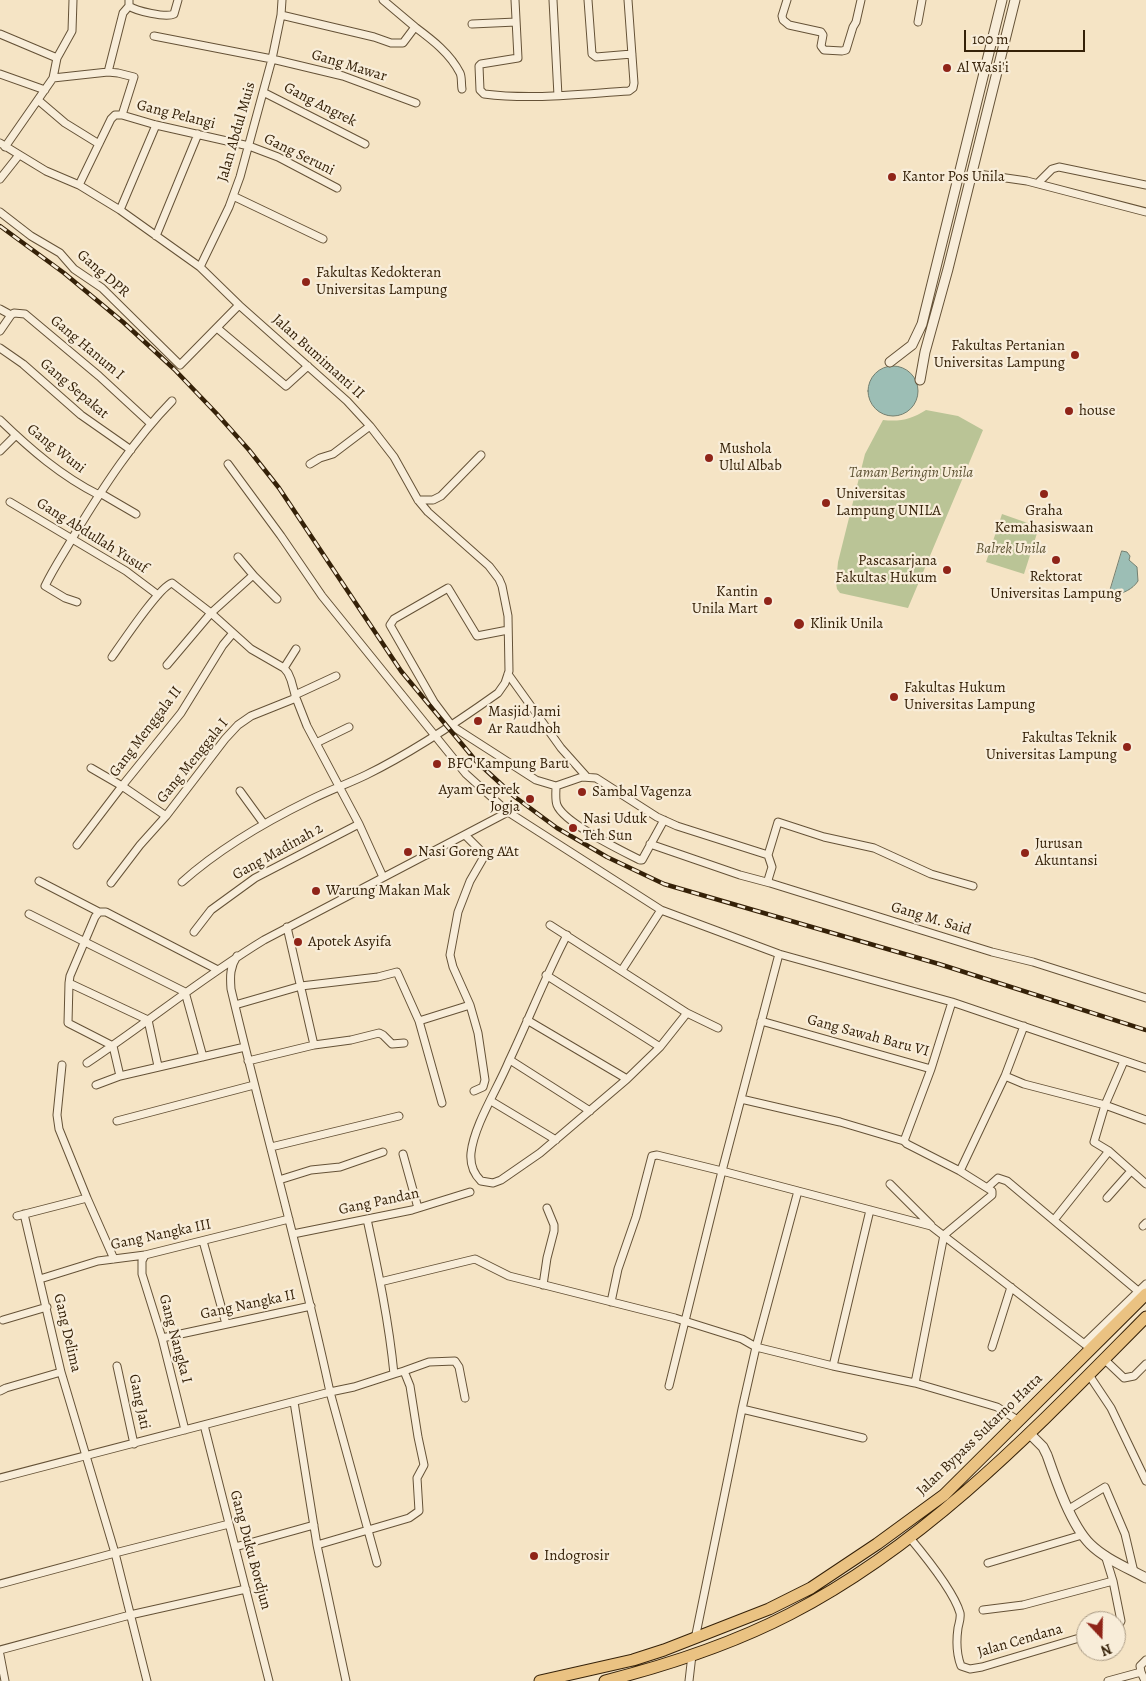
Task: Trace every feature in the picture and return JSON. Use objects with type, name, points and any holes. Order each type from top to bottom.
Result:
[{"type":"highway","name":"Jalan Bypass Sukarno Hatta","points":[[540,1681],[633,1660],[694,1639],[768,1609],[811,1588],[886,1538],[944,1495],[1019,1421],[1088,1346],[1142,1293]]},
{"type":"highway","name":"Jalan Bypass Sukarno Hatta","points":[[605,1681],[692,1655],[790,1614],[846,1582],[894,1550],[966,1492],[1030,1433],[1146,1318]]},
{"type":"highway","points":[[886,1538],[894,1550]]},
{"type":"street","points":[[2,145],[53,78],[58,58],[72,31],[72,0]]},
{"type":"street","points":[[108,72],[123,12],[129,3],[135,9],[171,16],[174,14],[178,0]]},
{"type":"street","name":"Jalan Abdul Muis","points":[[200,267],[233,196],[249,146],[282,15],[282,0]]},
{"type":"street","points":[[383,0],[441,48],[461,74],[462,89]]},
{"type":"street","points":[[515,0],[518,58],[481,64],[479,66],[481,92],[484,94],[558,96],[629,91],[633,88],[634,83],[628,0]]},
{"type":"street","points":[[553,0],[558,96]]},
{"type":"street","points":[[588,0],[592,54],[596,57],[632,54]]},
{"type":"street","points":[[787,0],[782,16],[783,20],[789,25],[821,32],[821,46],[824,50],[842,51],[846,50],[852,27],[856,22],[861,0]]},
{"type":"street","points":[[918,22],[922,0]]},
{"type":"street","points":[[890,362],[912,345],[922,324],[1002,0]]},
{"type":"street","points":[[920,380],[925,352],[948,269],[1015,0]]},
{"type":"street","points":[[282,15],[400,44],[415,27]]},
{"type":"street","points":[[472,24],[516,22]]},
{"type":"street","points":[[0,34],[58,58]]},
{"type":"street","name":"Gang Mawar","points":[[154,36],[272,59],[343,76],[416,104]]},
{"type":"street","points":[[992,42],[1004,45]]},
{"type":"street","points":[[53,78],[108,72],[118,73],[134,80],[122,115]]},
{"type":"street","points":[[0,74],[45,90]]},
{"type":"street","name":"Gang Angrek","points":[[263,92],[365,144]]},
{"type":"street","points":[[38,100],[65,123],[99,144]]},
{"type":"street","name":"Gang Pelangi","points":[[79,185],[112,116],[122,115],[156,125],[249,146]]},
{"type":"street","points":[[120,210],[156,125]]},
{"type":"street","points":[[156,236],[198,134]]},
{"type":"street","name":"Jalan Bumimanti II","points":[[2,145],[46,171],[79,185],[120,210],[200,267],[239,305],[348,401],[394,457],[418,500],[428,512],[489,566],[499,579],[508,616],[508,674]]},
{"type":"street","name":"Gang Seruni","points":[[249,146],[278,157],[337,188]]},
{"type":"street","points":[[0,179],[19,155]]},
{"type":"street","points":[[1038,183],[1052,169],[1059,167],[1146,185]]},
{"type":"street","points":[[971,173],[1038,183],[1146,212]]},
{"type":"street","points":[[233,196],[323,239]]},
{"type":"street","name":"Gang DPR","points":[[0,212],[31,236],[60,253],[74,269],[102,288],[180,365],[217,328]]},
{"type":"street","points":[[239,305],[217,328],[286,386],[308,366]]},
{"type":"street","name":"Gang Hanum I","points":[[0,309],[11,315],[14,313],[25,314],[99,376],[150,423]]},
{"type":"street","points":[[0,332],[11,315]]},
{"type":"street","name":"Gang Sepakat","points":[[0,348],[23,364],[80,414],[130,450]]},
{"type":"street","points":[[77,602],[65,598],[45,586],[56,564],[130,450],[150,423],[172,401]]},
{"type":"street","name":"Gang Wuni","points":[[0,420],[31,450],[58,470],[84,487],[136,514]]},
{"type":"street","points":[[310,464],[320,458],[333,454],[370,426]]},
{"type":"street","points":[[0,451],[16,435]]},
{"type":"street","points":[[418,500],[433,500],[441,496],[481,455]]},
{"type":"street","points":[[228,464],[322,596],[466,774],[508,812],[661,910],[779,954],[868,977],[952,1002],[1146,1068]]},
{"type":"street","name":"Gang Abdullah Yusuf","points":[[10,502],[73,538],[158,595]]},
{"type":"street","points":[[238,557],[277,599]]},
{"type":"street","points":[[167,665],[211,612],[247,579],[254,576]]},
{"type":"street","points":[[112,656],[158,595],[172,583],[211,612],[251,649],[284,668],[291,680],[295,696],[316,743],[383,877]]},
{"type":"street","points":[[508,630],[477,636],[448,588],[390,623],[392,630],[430,696],[452,726],[536,780],[556,786],[586,776],[596,778],[677,826],[768,855]]},
{"type":"street","name":"Gang Menggala II","points":[[77,845],[181,713],[222,645],[233,633]]},
{"type":"street","points":[[284,668],[296,649]]},
{"type":"street","points":[[182,882],[200,866],[264,824],[311,799],[367,774],[452,726],[498,693],[508,674]]},
{"type":"street","points":[[508,674],[561,748],[586,776]]},
{"type":"street","name":"Gang Menggala I","points":[[111,884],[140,845],[166,816],[225,739],[238,725],[251,716],[336,676]]},
{"type":"street","points":[[316,743],[349,727]]},
{"type":"street","points":[[91,768],[122,786],[166,816]]},
{"type":"street","points":[[556,786],[556,805],[568,818],[602,841],[640,860],[642,860],[664,820]]},
{"type":"street","points":[[240,792],[264,824]]},
{"type":"street","points":[[87,1063],[238,956],[287,927],[466,836],[508,812]]},
{"type":"street","points":[[770,883],[768,880],[772,867],[768,855],[778,822],[824,837],[874,848],[931,874],[973,886]]},
{"type":"street","name":"Gang Madinah 2","points":[[194,932],[211,910],[255,878],[358,824]]},
{"type":"street","points":[[466,836],[485,855],[470,881],[458,912],[450,955],[453,967],[470,1005],[478,1033],[485,1080],[483,1087],[474,1091]]},
{"type":"street","name":"Gang M. Said","points":[[650,844],[740,876],[770,883],[992,952],[1033,962],[1146,998]]},
{"type":"street","points":[[39,881],[99,912],[106,912],[218,970]]},
{"type":"street","points":[[622,970],[661,910]]},
{"type":"street","points":[[99,912],[95,917],[70,976],[68,1023],[113,1046],[120,1076]]},
{"type":"street","points":[[29,914],[185,992],[203,1057]]},
{"type":"street","points":[[550,925],[687,1013],[718,1028]]},
{"type":"street","points":[[287,927],[314,1045]]},
{"type":"street","points":[[567,936],[546,975],[510,1060],[478,1127],[470,1156],[474,1170],[481,1181],[493,1183],[501,1180],[556,1140],[660,1047],[687,1013]]},
{"type":"street","points":[[670,1386],[722,1171],[779,954]]},
{"type":"street","points":[[238,956],[232,965],[230,973],[231,989],[311,1306],[330,1392],[377,1563]]},
{"type":"street","points":[[235,1005],[301,986],[378,977],[397,972],[419,1021],[442,1103]]},
{"type":"street","points":[[546,975],[660,1047]]},
{"type":"street","points":[[69,983],[148,1020]]},
{"type":"street","name":"Gang Sawah Baru VI","points":[[761,1020],[930,1069],[952,1002]]},
{"type":"street","points":[[419,1021],[470,1005]]},
{"type":"street","points":[[148,1020],[158,1066]]},
{"type":"street","points":[[526,1020],[627,1078]]},
{"type":"street","points":[[960,1171],[1005,1076],[1024,1026]]},
{"type":"street","points":[[248,1061],[314,1045],[351,1040],[379,1033],[392,1044],[404,1043]]},
{"type":"street","points":[[96,1085],[120,1076],[158,1066],[245,1047]]},
{"type":"street","points":[[510,1060],[590,1111]]},
{"type":"street","points":[[1124,1061],[1105,1105],[1094,1142],[1109,1152],[1146,1184]]},
{"type":"street","points":[[62,1065],[57,1115],[59,1129],[114,1259]]},
{"type":"street","points":[[904,1141],[930,1069]]},
{"type":"street","points":[[1005,1076],[1024,1084],[1105,1105],[1146,1120]]},
{"type":"street","points":[[117,1121],[254,1085]]},
{"type":"street","points":[[742,1099],[840,1122],[904,1141],[960,1171],[992,1191],[992,1195],[944,1235],[915,1383]]},
{"type":"street","points":[[491,1101],[556,1140]]},
{"type":"street","points":[[271,1147],[398,1116]]},
{"type":"street","points":[[280,1180],[311,1170],[340,1167],[383,1152]]},
{"type":"street","points":[[1054,1220],[1109,1152]]},
{"type":"street","points":[[403,1154],[418,1208]]},
{"type":"street","points":[[611,1302],[618,1270],[636,1217],[652,1156],[658,1155],[722,1171],[931,1226]]},
{"type":"street","points":[[1107,1198],[1131,1171]]},
{"type":"street","points":[[988,1187],[994,1180],[1002,1178],[1142,1293],[1146,1284]]},
{"type":"street","points":[[890,1184],[931,1226],[1088,1346]]},
{"type":"street","points":[[694,1639],[756,1347],[798,1191]]},
{"type":"street","name":"Gang Pandan","points":[[293,1234],[418,1208],[470,1192]]},
{"type":"street","name":"Gang Delima","points":[[87,1198],[21,1215],[40,1279],[61,1372],[114,1553],[147,1681]]},
{"type":"street","points":[[543,1285],[554,1231],[554,1225],[547,1208]]},
{"type":"street","points":[[833,1366],[870,1210]]},
{"type":"street","name":"Gang Nangka III","points":[[40,1279],[98,1261],[145,1255],[289,1219]]},
{"type":"street","points":[[367,1219],[392,1350],[394,1374]]},
{"type":"street","points":[[203,1241],[226,1324]]},
{"type":"street","name":"Gang Nangka I","points":[[145,1255],[141,1267],[142,1274],[162,1338],[185,1430]]},
{"type":"street","points":[[380,1282],[475,1259],[509,1276],[685,1322],[742,1339],[756,1347],[833,1366],[915,1383],[997,1407],[1019,1421]]},
{"type":"street","points":[[992,1347],[1011,1287]]},
{"type":"street","name":"Gang Nangka II","points":[[162,1338],[311,1306]]},
{"type":"street","points":[[4,1320],[47,1307]]},
{"type":"street","points":[[1104,1359],[1124,1378],[1134,1376],[1146,1364]]},
{"type":"street","points":[[0,1478],[330,1392],[354,1388],[429,1362],[455,1361],[465,1398]]},
{"type":"street","name":"Gang Jati","points":[[117,1366],[134,1444]]},
{"type":"street","points":[[317,1545],[409,1518],[418,1513],[420,1509],[417,1478],[424,1468],[424,1462],[410,1386],[404,1371]]},
{"type":"street","points":[[0,1391],[61,1372]]},
{"type":"street","points":[[1088,1375],[1111,1408],[1146,1481]]},
{"type":"street","points":[[294,1402],[317,1545],[346,1681]]},
{"type":"street","points":[[742,1409],[863,1438]]},
{"type":"street","name":"Gang Duku Bordjun","points":[[204,1425],[269,1681]]},
{"type":"street","points":[[1030,1433],[1043,1447],[1082,1535],[1104,1555],[1146,1578]]},
{"type":"street","points":[[1069,1509],[1105,1487],[1125,1534],[1134,1572]]},
{"type":"street","points":[[0,1584],[229,1524]]},
{"type":"street","points":[[235,1547],[314,1525]]},
{"type":"street","points":[[988,1564],[1082,1535]]},
{"type":"street","name":"Jalan Cendana","points":[[910,1538],[940,1579],[961,1615],[956,1647],[962,1666],[970,1669],[982,1667],[1076,1639]]},
{"type":"street","points":[[1104,1555],[1113,1581],[1119,1611]]},
{"type":"street","points":[[983,1610],[1023,1605],[1113,1581]]},
{"type":"street","points":[[0,1650],[130,1615],[246,1589]]},
{"type":"street","points":[[0,1655],[5,1681]]},
{"type":"street","points":[[689,1681],[692,1655]]},
{"type":"street","points":[[1145,1681],[1140,1666],[1146,1660]]},
{"type":"street","points":[[1108,1681],[1141,1672]]},
{"type":"green space","name":"Taman Beringin Unila","points":[[926,410],[958,416],[983,430],[908,608],[840,593],[836,583],[838,562],[865,454],[883,420],[895,421],[906,419]]},
{"type":"green space","name":"Balrek Unila","points":[[1002,514],[1039,527],[1024,574],[986,562]]},
{"type":"water","points":[[888,366],[898,366],[911,373],[918,386],[918,396],[911,409],[898,416],[888,416],[879,412],[872,405],[868,396],[868,386],[872,377],[879,370]]},
{"type":"water","points":[[1122,551],[1127,552],[1130,556],[1129,560],[1137,567],[1138,581],[1130,589],[1115,596],[1110,591]]},
{"type":"railway","points":[[0,226],[64,273],[123,322],[174,369],[217,414],[279,488],[401,671],[476,761],[515,797],[557,828],[607,857],[664,884],[939,964],[1146,1030]]},
{"type":"place","name":"Al Wasi'i","points":[[947,68]]},
{"type":"place","name":"Kantor Pos Unila","points":[[892,177]]},
{"type":"place","name":"Fakultas Kedokteran Universitas Lampung","points":[[306,282]]},
{"type":"place","name":"Fakultas Pertanian Universitas Lampung","points":[[1075,355]]},
{"type":"place","name":"house","points":[[1069,411]]},
{"type":"place","name":"Mushola Ulul Albab","points":[[709,458]]},
{"type":"place","name":"Graha Kemahasiswaan","points":[[1044,494]]},
{"type":"place","name":"Universitas Lampung UNILA","points":[[826,503]]},
{"type":"place","name":"Rektorat Universitas Lampung","points":[[1056,560]]},
{"type":"place","name":"Pascasarjana Fakultas Hukum","points":[[947,570]]},
{"type":"place","name":"Kantin Unila Mart","points":[[768,601]]},
{"type":"place","name":"Klinik Unila","points":[[799,624]]},
{"type":"place","name":"Fakultas Hukum Universitas Lampung","points":[[894,697]]},
{"type":"place","name":"Masjid Jami Ar Raudhoh","points":[[478,721]]},
{"type":"place","name":"Fakultas Teknik Universitas Lampung","points":[[1127,747]]},
{"type":"place","name":"BFC Kampung Baru","points":[[437,764]]},
{"type":"place","name":"Sambal Vagenza","points":[[582,792]]},
{"type":"place","name":"Ayam Geprek Jogja","points":[[530,799]]},
{"type":"place","name":"Nasi Uduk Teh Sun","points":[[573,828]]},
{"type":"place","name":"Nasi Goreng A'At","points":[[408,852]]},
{"type":"place","name":"Jurusan Akuntansi","points":[[1025,853]]},
{"type":"place","name":"Warung Makan Mak","points":[[316,891]]},
{"type":"place","name":"Apotek Asyifa","points":[[298,942]]},
{"type":"place","name":"Indogrosir","points":[[534,1556]]}]
